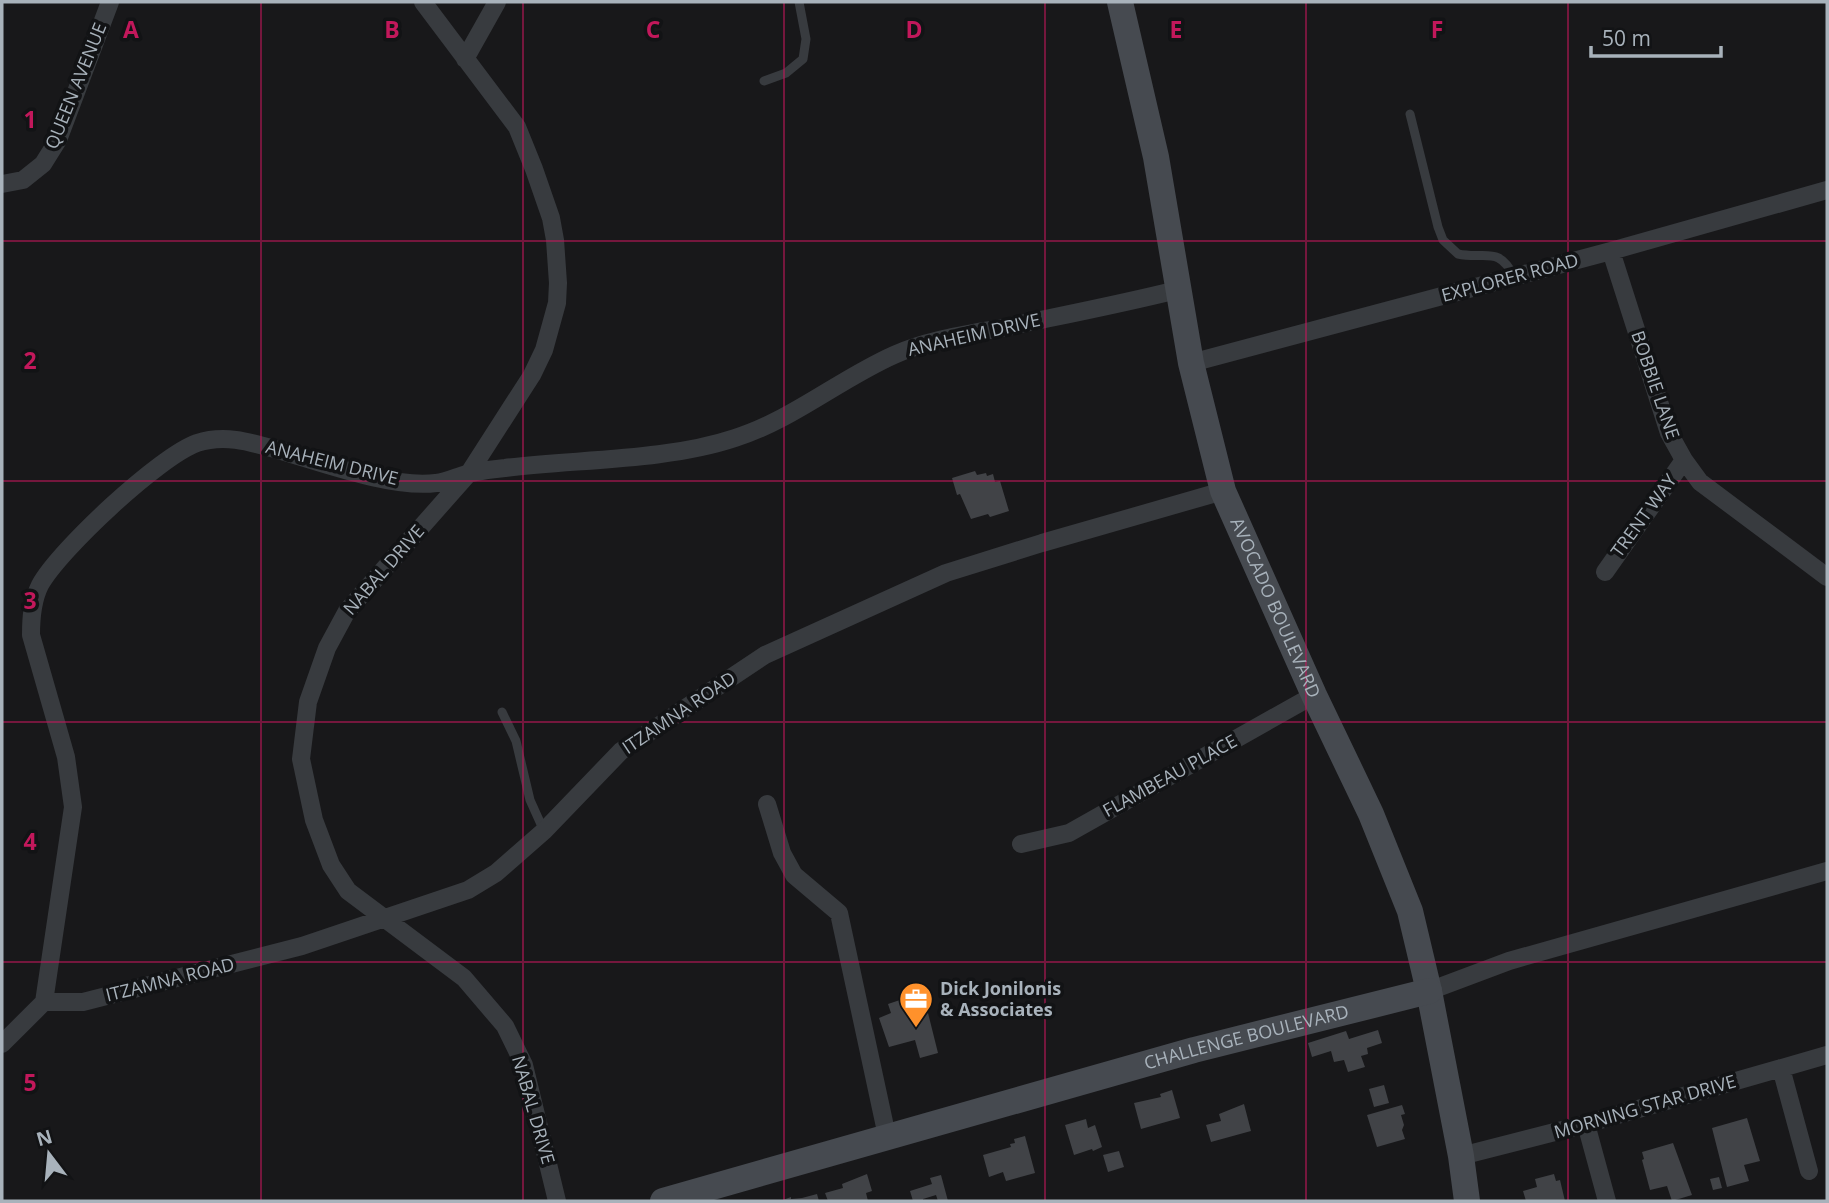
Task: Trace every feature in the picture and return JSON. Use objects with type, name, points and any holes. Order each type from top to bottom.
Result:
[{"type":"main road","name":"AVOCADO BOULEVARD","points":[[1120,2],[1167,212],[1177,290],[1191,363],[1223,491],[1314,695],[1371,814],[1410,911],[1429,991],[1461,1156],[1467,1201]]},
{"type":"main road","name":"CHALLENGE BOULEVARD","points":[[663,1201],[1206,1046],[1429,991]]},
{"type":"street","name":"QUEEN AVENUE","points":[[2,184],[23,180],[43,164],[58,140],[110,2]]},
{"type":"street","name":"NABAL DRIVE","points":[[423,2],[517,127],[551,218],[555,240],[557,303],[544,349],[532,375],[469,473],[347,611],[327,648],[307,702],[301,760],[314,820],[331,865],[348,891],[464,978],[505,1026],[524,1065],[557,1201]]},
{"type":"street","points":[[465,59],[496,2]]},
{"type":"street","name":"EXPLORER ROAD","points":[[1191,363],[1611,251],[1827,190]]},
{"type":"street","name":"BOBBIE LANE","points":[[1611,251],[1669,433],[1684,460],[1700,482],[1827,578]]},
{"type":"street","name":"ANAHEIM DRIVE","points":[[44,1002],[73,807],[66,757],[31,635],[37,592],[68,548],[156,467],[184,448],[211,439],[242,440],[386,479],[425,484],[439,483],[469,473],[690,450],[760,429],[896,354],[941,340],[1113,306],[1177,290]]},
{"type":"street","name":"TRENT WAY","points":[[1605,572],[1684,460]]},
{"type":"street","name":"ITZAMNA ROAD","points":[[44,1002],[83,1002],[302,946],[468,890],[496,873],[544,831],[621,751],[765,655],[946,573],[1042,542],[1223,491]]},
{"type":"street","name":"FLAMBEAU PLACE","points":[[1021,844],[1069,833],[1314,695]]},
{"type":"street","points":[[767,804],[782,853],[794,875],[839,913],[887,1136]]},
{"type":"street","name":"CHALLENGE BOULEVARD","points":[[1429,991],[1509,961],[1827,871]]},
{"type":"street","points":[[2,1044],[44,1002]]},
{"type":"street","name":"MORNING STAR DRIVE","points":[[1461,1156],[1586,1124],[1827,1055]]},
{"type":"street","points":[[1781,1068],[1809,1171]]},
{"type":"street","points":[[1586,1124],[1607,1201]]},
{"type":"lane","points":[[764,81],[786,74],[803,59],[806,39],[799,2]]},
{"type":"lane","points":[[1410,114],[1443,240],[1458,254],[1498,256],[1508,264],[1514,277]]},
{"type":"lane","points":[[502,712],[516,741],[530,800],[544,831]]},
{"type":"building","points":[[975,471],[977,475],[993,474],[995,482],[1000,481],[1009,511],[971,519],[960,494],[957,495],[952,478]]},
{"type":"building","points":[[912,996],[919,1016],[928,1013],[938,1053],[920,1058],[915,1040],[889,1047],[879,1018],[891,1013],[888,1004]]},
{"type":"building","points":[[1378,1030],[1382,1043],[1367,1048],[1368,1054],[1361,1056],[1365,1067],[1348,1072],[1344,1060],[1334,1062],[1331,1051],[1312,1057],[1308,1043],[1346,1031],[1349,1039]]},
{"type":"building","points":[[1384,1085],[1389,1103],[1374,1107],[1369,1089]]},
{"type":"building","points":[[1172,1090],[1180,1118],[1141,1129],[1134,1103],[1161,1097],[1160,1094]]},
{"type":"building","points":[[1244,1104],[1251,1131],[1211,1142],[1206,1125],[1221,1121],[1219,1114]]},
{"type":"building","points":[[1402,1105],[1405,1114],[1401,1115],[1404,1125],[1402,1130],[1405,1139],[1377,1147],[1367,1115]]},
{"type":"building","points":[[1747,1118],[1760,1161],[1744,1165],[1749,1181],[1727,1187],[1712,1128]]},
{"type":"building","points":[[1086,1119],[1088,1128],[1095,1125],[1102,1147],[1074,1155],[1065,1125]]},
{"type":"building","points":[[1025,1136],[1035,1173],[1006,1181],[1003,1172],[989,1177],[983,1155],[1011,1147],[1010,1144],[1015,1143],[1014,1139]]},
{"type":"building","points":[[1673,1143],[1692,1195],[1672,1201],[1667,1186],[1650,1190],[1642,1152]]},
{"type":"building","points":[[1119,1151],[1124,1167],[1108,1172],[1103,1155]]},
{"type":"building","points":[[867,1174],[872,1191],[866,1193],[868,1201],[828,1201],[825,1193],[843,1188],[842,1184]]},
{"type":"building","points":[[1554,1174],[1556,1181],[1560,1180],[1565,1201],[1526,1201],[1523,1191],[1537,1187],[1535,1179]]},
{"type":"building","points":[[941,1175],[948,1201],[938,1201],[936,1195],[923,1201],[913,1201],[910,1191],[932,1184],[930,1178]]},
{"type":"building","points":[[1719,1177],[1722,1188],[1713,1190],[1710,1179]]},
{"type":"building","points":[[817,1194],[819,1201],[780,1201],[791,1197],[802,1198]]},
{"type":"place","name":"Dick Jonilonis & Associates","points":[[916,1029]]}]
